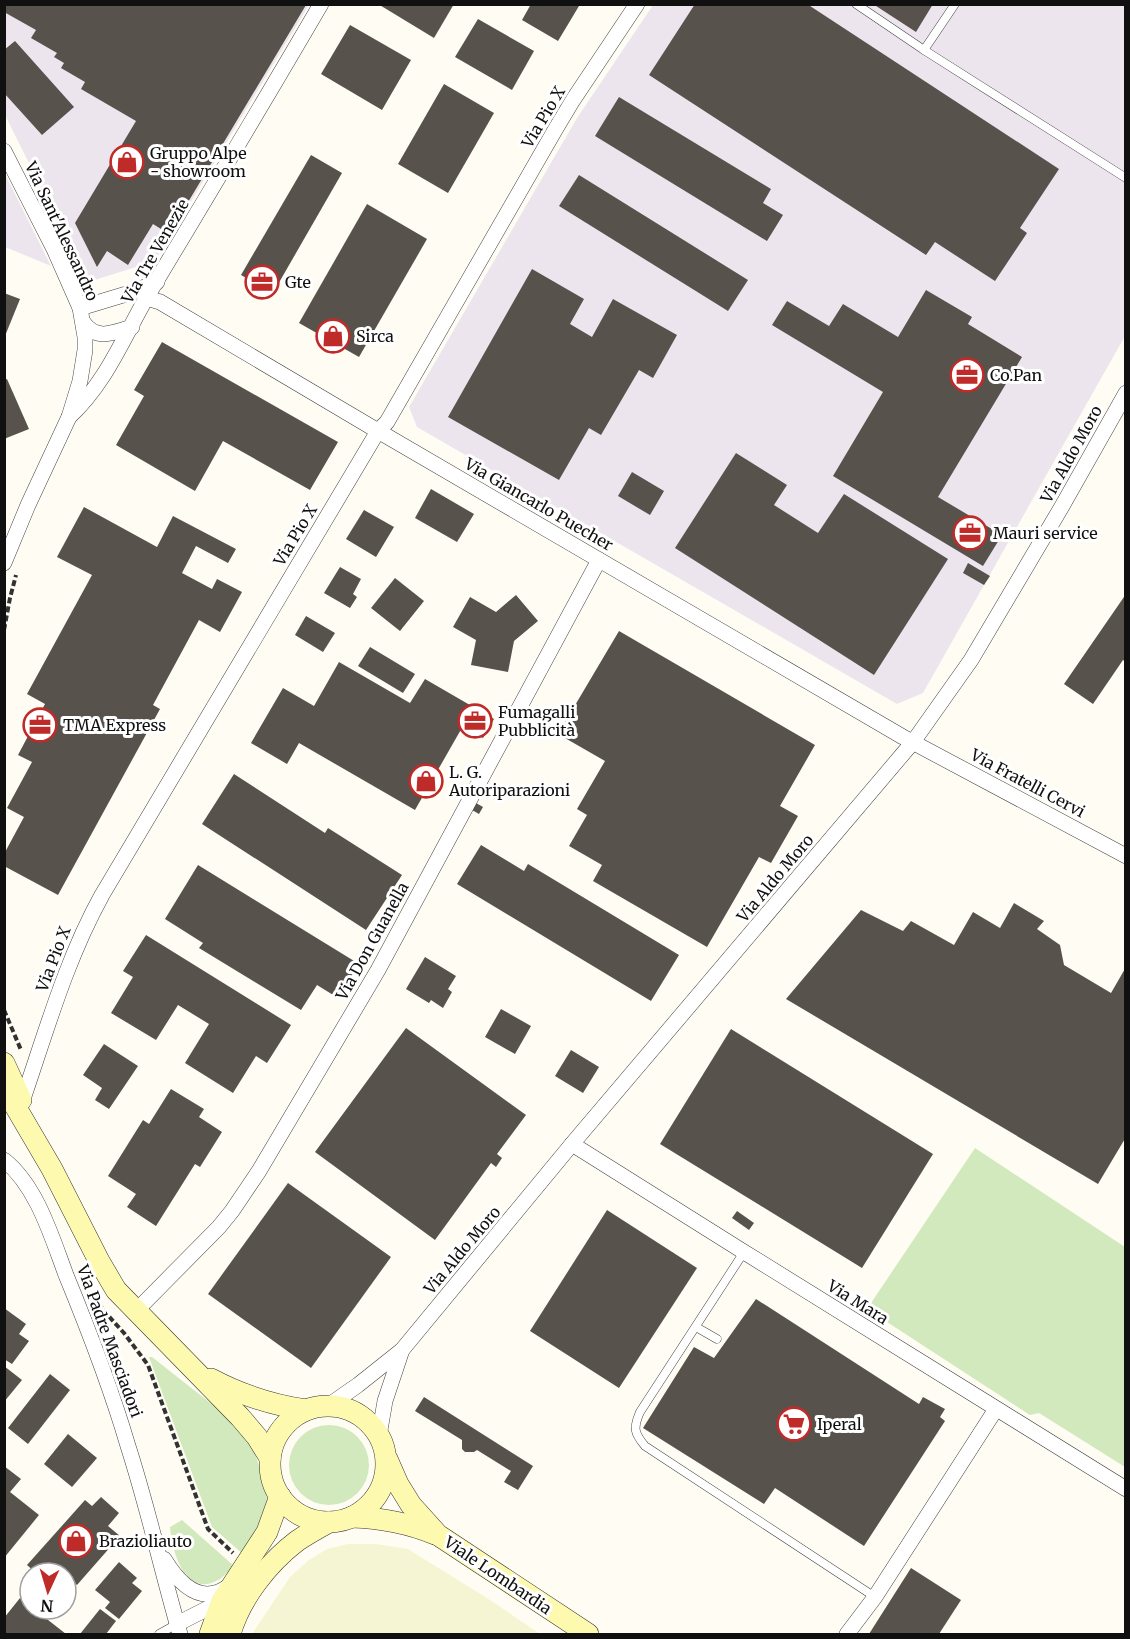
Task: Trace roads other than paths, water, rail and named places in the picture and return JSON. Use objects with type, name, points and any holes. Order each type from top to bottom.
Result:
[{"type":"main road","points":[[13,1057],[22,1102],[52,1169]]},
{"type":"main road","points":[[4,1087],[52,1169],[116,1290],[247,1424],[270,1458]]},
{"type":"main road","points":[[197,1372],[250,1397],[306,1410],[328,1406],[343,1408],[358,1414],[370,1424],[379,1436],[386,1458],[385,1476],[379,1493],[367,1507],[352,1517],[328,1522],[310,1519],[293,1510],[280,1496],[272,1478],[270,1458],[274,1443],[282,1429],[306,1410]]},
{"type":"main road","name":"Viale Lombardia","points":[[386,1458],[398,1484],[411,1504],[438,1535]]},
{"type":"main road","points":[[210,1635],[227,1593],[267,1532],[280,1496]]},
{"type":"main road","name":"Viale Lombardia","points":[[352,1517],[395,1521],[438,1535],[588,1635]]},
{"type":"main road","points":[[230,1635],[240,1608],[264,1575],[288,1549],[328,1522]]},
{"type":"street","name":"Via Tre Venezie","points":[[69,417],[89,398],[321,4]]},
{"type":"street","name":"Via Pio X","points":[[22,1102],[70,962],[96,906],[378,431],[387,422],[573,100],[637,4]]},
{"type":"street","name":"Via Sant'Alessandro","points":[[4,152],[54,249],[81,315],[85,350],[69,417],[4,563]]},
{"type":"street","points":[[132,327],[115,333],[92,332],[87,328],[81,315],[157,282]]},
{"type":"street","name":"Via Giancarlo Puecher","points":[[147,298],[160,302],[913,742]]},
{"type":"street","name":"Via Aldo Moro","points":[[328,1406],[402,1350],[572,1144],[913,742],[972,660],[1055,519],[1125,393]]},
{"type":"street","name":"Via Don Guanella","points":[[136,1311],[210,1236],[232,1211],[259,1172],[378,970],[599,560]]},
{"type":"street","name":"Via Fratelli Cervi","points":[[913,742],[1125,856]]},
{"type":"street","name":"Via Mara","points":[[572,1144],[1125,1490]]},
{"type":"street","name":"Via Padre Masciadori","points":[[4,1160],[29,1189],[47,1226],[73,1291],[129,1447],[179,1629]]},
{"type":"street","name":"Via Aldo Moro","points":[[379,1436],[385,1401],[402,1350]]},
{"type":"street","points":[[847,1635],[875,1597],[996,1409]]},
{"type":"street","points":[[156,1546],[177,1579],[192,1590],[201,1593],[227,1593]]},
{"type":"street","points":[[179,1629],[185,1621],[227,1593]]},
{"type":"lane","points":[[856,4],[1125,178]]},
{"type":"lane","points":[[924,50],[955,4]]},
{"type":"lane","points":[[744,1252],[640,1412],[636,1423],[636,1436],[645,1446],[875,1597]]},
{"type":"lane","points":[[696,1327],[717,1340]]},
{"type":"lane","points":[[159,1635],[179,1629]]},
{"type":"place","name":"Gruppo Alpe - showroom","points":[[127,162]]},
{"type":"place","name":"Gte","points":[[262,282]]},
{"type":"place","name":"Sirca","points":[[333,336]]},
{"type":"place","name":"Co.Pan","points":[[967,375]]},
{"type":"place","name":"Mauri service","points":[[970,533]]},
{"type":"place","name":"Fumagalli Pubblicità","points":[[475,721]]},
{"type":"place","name":"TMA Express","points":[[40,725]]},
{"type":"place","name":"L. G. Autoriparazioni","points":[[426,781]]},
{"type":"place","name":"Iperal","points":[[794,1424]]},
{"type":"place","name":"Brazioliauto","points":[[76,1541]]}]
